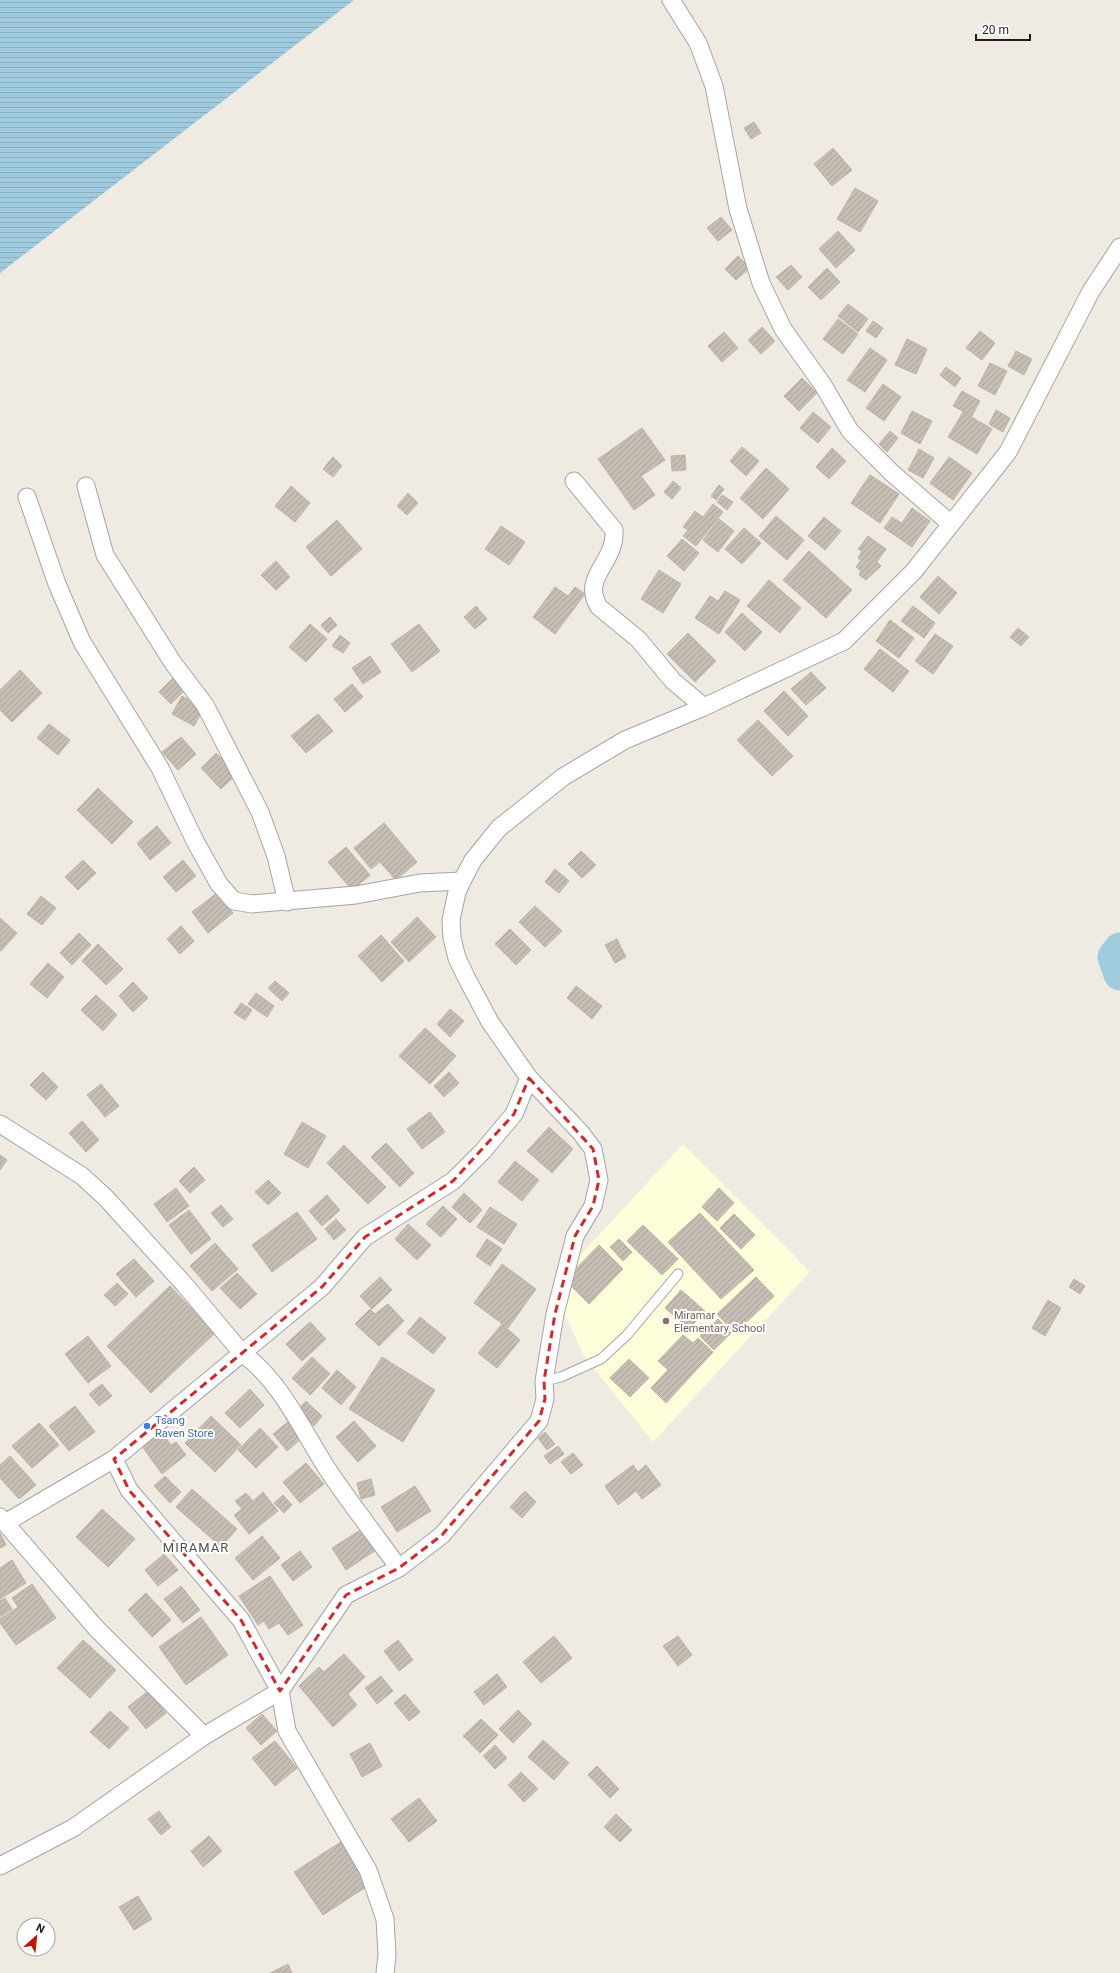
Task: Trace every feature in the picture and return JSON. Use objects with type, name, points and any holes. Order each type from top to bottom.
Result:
[{"type":"street","points":[[671,0],[698,44],[714,86],[738,209],[761,283],[784,329],[823,385],[850,431],[892,473],[951,524]]},
{"type":"street","points":[[0,1866],[73,1828],[204,1736],[280,1691],[346,1595],[399,1568],[442,1535],[539,1422],[545,1399],[544,1381],[555,1314],[575,1236],[593,1206],[599,1180],[593,1149],[581,1133],[529,1078],[490,1022],[457,958],[452,938],[451,920],[457,892],[462,881],[473,860],[499,828],[563,777],[625,740],[704,707],[844,641],[914,571],[1008,452],[1091,291],[1120,247]]},
{"type":"street","points":[[574,481],[614,530],[615,541],[610,555],[594,580],[592,589],[599,607],[638,639],[673,681],[704,707]]},
{"type":"street","points":[[86,486],[105,555],[169,656],[205,705],[260,812],[276,856],[287,902]]},
{"type":"street","points":[[27,497],[57,584],[82,642],[160,768],[195,841],[219,884],[229,896],[242,903],[287,902],[356,895],[420,883],[462,881]]},
{"type":"street","points":[[204,1736],[96,1628],[3,1520],[114,1459],[322,1288],[365,1237],[452,1181],[483,1151],[514,1114],[529,1078]]},
{"type":"street","points":[[0,1124],[82,1176],[106,1198],[184,1284],[242,1353],[252,1360],[279,1392],[328,1469],[399,1568]]},
{"type":"street","points":[[114,1459],[130,1490],[240,1620],[280,1691],[287,1732],[368,1870],[385,1919],[387,1955],[385,1973]]},
{"type":"lane","points":[[544,1381],[561,1378],[601,1358],[627,1334],[678,1274]]},
{"type":"highlighted area","points":[[529,1078],[593,1149],[599,1180],[593,1206],[575,1236],[555,1314],[544,1381],[545,1399],[539,1421],[442,1535],[399,1568],[346,1595],[280,1691],[241,1620],[129,1490],[114,1459],[322,1287],[365,1237],[453,1181],[514,1114]]},
{"type":"shaded area","name":"Miramar Elementary School","points":[[683,1144],[810,1272],[653,1442],[584,1356],[552,1286]]},
{"type":"water","points":[[0,0],[354,0],[0,273]]},
{"type":"building","points":[[754,122],[761,133],[751,139],[744,128]]},
{"type":"building","points":[[833,148],[852,170],[832,186],[814,164]]},
{"type":"building","points":[[855,188],[878,201],[860,232],[837,219]]},
{"type":"building","points":[[721,217],[732,230],[718,241],[707,228]]},
{"type":"building","points":[[838,231],[855,250],[836,268],[819,249]]},
{"type":"building","points":[[738,256],[750,268],[736,280],[725,269]]},
{"type":"building","points":[[791,265],[802,277],[788,290],[776,277]]},
{"type":"building","points":[[827,268],[840,282],[821,300],[808,287]]},
{"type":"building","points":[[848,304],[868,319],[858,332],[838,316]]},
{"type":"building","points":[[838,319],[858,334],[843,354],[823,339]]},
{"type":"building","points":[[873,321],[883,328],[876,338],[866,331]]},
{"type":"building","points":[[762,327],[775,341],[761,354],[748,340]]},
{"type":"building","points":[[980,331],[995,343],[982,360],[966,348]]},
{"type":"building","points":[[724,332],[738,348],[722,362],[708,346]]},
{"type":"building","points":[[907,339],[927,349],[916,374],[895,365]]},
{"type":"building","points":[[870,348],[887,360],[865,392],[847,380]]},
{"type":"building","points":[[1016,351],[1032,359],[1024,375],[1008,366]]},
{"type":"building","points":[[990,363],[1007,371],[995,395],[978,386]]},
{"type":"building","points":[[946,367],[961,378],[955,387],[940,375]]},
{"type":"building","points":[[802,378],[817,393],[799,411],[784,396]]},
{"type":"building","points":[[883,384],[901,397],[884,421],[866,408]]},
{"type":"building","points":[[962,391],[980,401],[972,416],[953,406]]},
{"type":"building","points":[[996,410],[1010,418],[1003,432],[989,424]]},
{"type":"building","points":[[912,411],[932,421],[920,444],[901,433]]},
{"type":"building","points":[[813,412],[831,427],[818,443],[800,428]]},
{"type":"building","points":[[963,412],[992,429],[977,454],[948,437]]},
{"type":"building","points":[[642,428],[665,460],[641,476],[655,495],[634,510],[598,459]]},
{"type":"building","points":[[890,431],[898,438],[887,452],[879,444]]},
{"type":"building","points":[[742,447],[759,461],[746,476],[730,461]]},
{"type":"building","points":[[832,448],[846,461],[829,479],[816,467]]},
{"type":"building","points":[[919,449],[934,458],[923,478],[908,470]]},
{"type":"building","points":[[685,455],[686,470],[672,471],[671,456]]},
{"type":"building","points":[[333,457],[342,466],[333,477],[323,469]]},
{"type":"building","points":[[949,457],[972,473],[953,500],[930,483]]},
{"type":"building","points":[[766,468],[789,489],[763,519],[740,498]]},
{"type":"building","points":[[870,475],[899,494],[880,523],[851,503]]},
{"type":"building","points":[[673,481],[681,488],[672,499],[664,492]]},
{"type":"building","points":[[719,485],[724,489],[716,500],[711,496]]},
{"type":"building","points":[[291,486],[310,503],[295,522],[275,506]]},
{"type":"building","points":[[408,493],[418,503],[407,515],[397,506]]},
{"type":"building","points":[[722,495],[733,502],[727,510],[717,502]]},
{"type":"building","points":[[713,504],[723,512],[696,546],[683,536],[688,530],[683,527],[695,511],[703,517]]},
{"type":"building","points":[[912,508],[930,521],[912,547],[884,528],[892,517],[902,523]]},
{"type":"building","points":[[776,516],[804,540],[787,560],[759,536]]},
{"type":"building","points":[[824,517],[841,531],[825,550],[808,536]]},
{"type":"building","points":[[719,519],[734,531],[718,552],[703,540]]},
{"type":"building","points":[[337,520],[362,549],[331,576],[306,547]]},
{"type":"building","points":[[501,526],[525,542],[509,565],[485,549]]},
{"type":"building","points":[[744,528],[761,543],[742,564],[725,549]]},
{"type":"building","points":[[868,536],[886,549],[877,562],[881,566],[866,580],[859,575],[861,571],[856,567],[861,560],[858,558],[862,551],[858,549]]},
{"type":"building","points":[[682,539],[699,553],[684,571],[667,556]]},
{"type":"building","points":[[809,551],[852,590],[826,618],[783,580]]},
{"type":"building","points":[[276,561],[290,577],[276,590],[261,575]]},
{"type":"building","points":[[659,570],[681,584],[663,613],[641,599]]},
{"type":"building","points":[[938,576],[957,593],[939,614],[920,597]]},
{"type":"building","points":[[769,580],[801,608],[780,633],[747,606]]},
{"type":"building","points":[[555,587],[568,596],[575,587],[585,594],[555,634],[533,617]]},
{"type":"building","points":[[725,591],[740,600],[719,634],[695,618],[710,596],[718,601]]},
{"type":"building","points":[[476,606],[487,619],[475,629],[464,617]]},
{"type":"building","points":[[913,606],[935,623],[924,638],[901,621]]},
{"type":"building","points":[[742,613],[762,632],[745,651],[725,632]]},
{"type":"building","points":[[330,617],[337,625],[328,633],[321,625]]},
{"type":"building","points":[[890,620],[914,638],[899,658],[876,641]]},
{"type":"building","points":[[310,624],[327,639],[306,662],[289,647]]},
{"type":"building","points":[[419,624],[440,651],[412,672],[391,644]]},
{"type":"building","points":[[1018,628],[1029,637],[1021,646],[1010,637]]},
{"type":"building","points":[[688,633],[716,661],[695,682],[667,654]]},
{"type":"building","points":[[935,634],[953,646],[933,674],[915,661]]},
{"type":"building","points":[[340,635],[350,643],[343,653],[332,646]]},
{"type":"building","points":[[880,649],[909,671],[893,692],[864,669]]},
{"type":"building","points":[[370,656],[381,672],[363,684],[352,668]]},
{"type":"building","points":[[20,670],[42,693],[12,722],[0,710],[0,690]]},
{"type":"building","points":[[811,672],[826,688],[806,705],[791,689]]},
{"type":"building","points":[[174,677],[186,689],[171,704],[159,692]]},
{"type":"building","points":[[352,684],[363,697],[345,712],[334,699]]},
{"type":"building","points":[[784,691],[808,716],[788,736],[764,711]]},
{"type":"building","points":[[182,696],[204,708],[194,726],[172,714]]},
{"type":"building","points":[[318,714],[333,731],[306,753],[291,736]]},
{"type":"building","points":[[758,720],[793,756],[772,776],[737,740]]},
{"type":"building","points":[[49,724],[70,740],[58,755],[37,738]]},
{"type":"building","points":[[181,737],[196,754],[178,770],[162,752]]},
{"type":"building","points":[[216,753],[237,774],[221,789],[201,768]]},
{"type":"building","points":[[98,788],[133,822],[112,844],[77,810]]},
{"type":"building","points":[[384,823],[417,862],[396,880],[380,862],[371,869],[354,848]]},
{"type":"building","points":[[157,826],[171,843],[150,860],[137,843]]},
{"type":"building","points":[[346,847],[370,875],[352,890],[328,862]]},
{"type":"building","points":[[581,851],[596,865],[582,878],[568,864]]},
{"type":"building","points":[[83,860],[96,873],[78,890],[65,877]]},
{"type":"building","points":[[183,860],[196,876],[176,892],[163,877]]},
{"type":"building","points":[[555,869],[569,881],[559,893],[545,882]]},
{"type":"building","points":[[217,893],[233,913],[208,933],[192,912]]},
{"type":"building","points":[[41,896],[56,908],[42,925],[27,914]]},
{"type":"building","points":[[535,906],[562,931],[545,947],[519,922]]},
{"type":"building","points":[[417,917],[436,937],[409,962],[391,942]]},
{"type":"building","points":[[0,918],[17,933],[1,951],[0,950]]},
{"type":"building","points":[[181,926],[194,941],[180,954],[167,939]]},
{"type":"building","points":[[510,929],[531,950],[516,965],[495,944]]},
{"type":"building","points":[[79,933],[91,945],[72,965],[60,953]]},
{"type":"building","points":[[381,935],[404,961],[382,982],[358,956]]},
{"type":"building","points":[[617,939],[626,957],[615,963],[605,945]]},
{"type":"building","points":[[98,944],[123,969],[106,985],[82,961]]},
{"type":"building","points":[[48,963],[64,977],[47,998],[30,984]]},
{"type":"building","points":[[275,981],[289,993],[282,1001],[268,988]]},
{"type":"building","points":[[133,982],[148,998],[133,1012],[119,996]]},
{"type":"building","points":[[576,986],[602,1006],[592,1019],[567,998]]},
{"type":"building","points":[[256,993],[274,1006],[267,1017],[248,1004]]},
{"type":"building","points":[[96,995],[117,1015],[103,1031],[81,1010]]},
{"type":"building","points":[[241,1003],[252,1010],[245,1020],[234,1013]]},
{"type":"building","points":[[450,1009],[464,1021],[450,1037],[437,1024]]},
{"type":"building","points":[[425,1028],[456,1056],[430,1084],[399,1056]]},
{"type":"building","points":[[43,1072],[58,1087],[46,1100],[30,1085]]},
{"type":"building","points":[[449,1072],[459,1083],[444,1097],[434,1086]]},
{"type":"building","points":[[101,1084],[119,1106],[105,1117],[87,1095]]},
{"type":"building","points":[[430,1112],[445,1132],[422,1149],[407,1129]]},
{"type":"building","points":[[82,1121],[99,1140],[86,1152],[69,1133]]},
{"type":"building","points":[[302,1122],[326,1136],[308,1168],[284,1154]]},
{"type":"building","points":[[549,1127],[573,1149],[552,1173],[527,1151]]},
{"type":"building","points":[[386,1143],[414,1173],[400,1187],[371,1157]]},
{"type":"building","points":[[344,1145],[386,1187],[368,1204],[327,1163]]},
{"type":"building","points":[[0,1155],[7,1160],[0,1170]]},
{"type":"building","points":[[515,1161],[539,1180],[522,1201],[498,1182]]},
{"type":"building","points":[[194,1167],[205,1180],[190,1193],[179,1181]]},
{"type":"building","points":[[268,1180],[281,1193],[268,1205],[255,1192]]},
{"type":"building","points":[[176,1188],[189,1206],[167,1222],[154,1204]]},
{"type":"building","points":[[719,1188],[734,1203],[717,1221],[702,1207]]},
{"type":"building","points":[[464,1193],[482,1210],[470,1223],[452,1207]]},
{"type":"building","points":[[327,1195],[340,1210],[322,1226],[309,1211]]},
{"type":"building","points":[[221,1205],[233,1219],[223,1227],[211,1213]]},
{"type":"building","points":[[443,1206],[457,1219],[441,1237],[426,1224]]},
{"type":"building","points":[[490,1207],[517,1224],[504,1244],[477,1227]]},
{"type":"building","points":[[189,1210],[211,1239],[191,1254],[169,1225]]},
{"type":"building","points":[[297,1212],[317,1239],[272,1272],[252,1245]]},
{"type":"building","points":[[700,1213],[754,1270],[721,1299],[668,1242]]},
{"type":"building","points":[[734,1214],[755,1235],[741,1249],[720,1228]]},
{"type":"building","points":[[336,1219],[346,1230],[334,1240],[325,1229]]},
{"type":"building","points":[[408,1224],[431,1245],[417,1260],[395,1239]]},
{"type":"building","points":[[643,1225],[678,1259],[662,1275],[627,1241]]},
{"type":"building","points":[[487,1239],[502,1249],[490,1266],[476,1256]]},
{"type":"building","points":[[619,1239],[632,1252],[623,1261],[610,1247]]},
{"type":"building","points":[[215,1243],[238,1269],[212,1291],[190,1266]]},
{"type":"building","points":[[599,1245],[623,1269],[589,1304],[565,1280]]},
{"type":"building","points":[[134,1259],[154,1281],[136,1297],[116,1274]]},
{"type":"building","points":[[502,1264],[536,1289],[508,1328],[474,1303]]},
{"type":"building","points":[[237,1273],[257,1294],[240,1309],[220,1288]]},
{"type":"building","points":[[380,1277],[392,1290],[372,1309],[360,1296]]},
{"type":"building","points":[[756,1277],[774,1296],[735,1333],[717,1314]]},
{"type":"building","points":[[1074,1279],[1085,1286],[1080,1294],[1069,1287]]},
{"type":"building","points":[[117,1283],[128,1294],[115,1306],[104,1295]]},
{"type":"building","points":[[170,1286],[215,1333],[151,1393],[107,1346]]},
{"type":"building","points":[[681,1290],[705,1311],[689,1329],[665,1308]]},
{"type":"building","points":[[1048,1300],[1061,1308],[1045,1336],[1032,1328]]},
{"type":"building","points":[[388,1304],[404,1321],[379,1346],[355,1324],[370,1309],[375,1314]]},
{"type":"building","points":[[420,1317],[446,1338],[433,1354],[407,1333]]},
{"type":"building","points":[[718,1319],[731,1333],[714,1350],[700,1336]]},
{"type":"building","points":[[310,1322],[326,1339],[302,1361],[286,1344]]},
{"type":"building","points":[[502,1324],[520,1340],[497,1368],[478,1353]]},
{"type":"building","points":[[683,1335],[693,1343],[698,1338],[713,1352],[666,1403],[651,1388],[668,1370],[658,1361]]},
{"type":"building","points":[[88,1336],[111,1366],[88,1383],[65,1354]]},
{"type":"building","points":[[312,1357],[330,1374],[310,1395],[292,1378]]},
{"type":"building","points":[[382,1357],[435,1390],[403,1442],[349,1409]]},
{"type":"building","points":[[629,1359],[649,1378],[630,1397],[610,1378]]},
{"type":"building","points":[[337,1370],[356,1387],[341,1405],[322,1388]]},
{"type":"building","points":[[102,1384],[112,1396],[99,1406],[89,1394]]},
{"type":"building","points":[[250,1389],[264,1405],[240,1428],[225,1413]]},
{"type":"building","points":[[306,1401],[322,1416],[314,1426],[297,1410]]},
{"type":"building","points":[[75,1406],[95,1432],[69,1451],[49,1426]]},
{"type":"building","points":[[211,1416],[241,1445],[215,1472],[185,1443]]},
{"type":"building","points":[[289,1421],[302,1438],[287,1451],[273,1434]]},
{"type":"building","points":[[354,1421],[376,1446],[358,1462],[336,1437]]},
{"type":"building","points":[[39,1423],[59,1445],[32,1468],[12,1446]]},
{"type":"building","points":[[158,1428],[171,1445],[176,1442],[186,1455],[162,1474],[139,1442]]},
{"type":"building","points":[[260,1428],[278,1447],[256,1468],[238,1450]]},
{"type":"building","points":[[545,1432],[555,1444],[547,1450],[538,1438]]},
{"type":"building","points":[[558,1446],[564,1454],[550,1464],[544,1456]]},
{"type":"building","points":[[573,1453],[583,1465],[571,1474],[561,1462]]},
{"type":"building","points":[[10,1456],[36,1485],[19,1499],[0,1478],[0,1465]]},
{"type":"building","points":[[306,1463],[324,1484],[300,1503],[283,1482]]},
{"type":"building","points":[[633,1465],[638,1472],[646,1465],[661,1485],[642,1499],[636,1491],[618,1505],[605,1486]]},
{"type":"building","points":[[165,1476],[181,1492],[170,1503],[154,1486]]},
{"type":"building","points":[[371,1479],[375,1495],[361,1499],[357,1483]]},
{"type":"building","points":[[415,1486],[431,1511],[397,1532],[381,1507]]},
{"type":"building","points":[[192,1489],[237,1529],[221,1547],[176,1507]]},
{"type":"building","points":[[525,1491],[536,1502],[522,1518],[510,1507]]},
{"type":"building","points":[[263,1492],[278,1511],[249,1534],[234,1515],[242,1509],[235,1501],[246,1493],[253,1501]]},
{"type":"building","points":[[283,1495],[292,1505],[284,1513],[274,1503]]},
{"type":"building","points":[[102,1509],[135,1539],[108,1567],[76,1537]]},
{"type":"building","points":[[362,1529],[376,1550],[346,1570],[332,1548]]},
{"type":"building","points":[[0,1533],[6,1545],[0,1548]]},
{"type":"building","points":[[262,1536],[280,1558],[253,1580],[235,1558]]},
{"type":"building","points":[[300,1551],[312,1567],[293,1581],[281,1565]]},
{"type":"building","points":[[164,1554],[178,1570],[158,1586],[145,1570]]},
{"type":"building","points":[[12,1560],[26,1583],[0,1599],[0,1568]]},
{"type":"building","points":[[270,1576],[303,1625],[288,1635],[279,1623],[269,1629],[264,1621],[258,1625],[239,1596]]},
{"type":"building","points":[[32,1584],[56,1618],[16,1645],[0,1623],[0,1619],[18,1607],[12,1598]]},
{"type":"building","points":[[181,1586],[200,1610],[183,1623],[164,1599]]},
{"type":"building","points":[[146,1593],[171,1620],[152,1637],[128,1610]]},
{"type":"building","points":[[5,1598],[12,1609],[0,1617],[0,1601]]},
{"type":"building","points":[[201,1617],[228,1655],[186,1685],[159,1647]]},
{"type":"building","points":[[554,1636],[572,1658],[541,1683],[523,1662]]},
{"type":"building","points":[[678,1636],[692,1655],[678,1666],[663,1646]]},
{"type":"building","points":[[83,1640],[116,1670],[90,1698],[57,1668]]},
{"type":"building","points":[[398,1640],[413,1660],[399,1671],[384,1651]]},
{"type":"building","points":[[344,1654],[365,1677],[348,1694],[357,1705],[333,1727],[299,1686],[319,1667],[324,1672]]},
{"type":"building","points":[[497,1674],[507,1687],[484,1705],[474,1692]]},
{"type":"building","points":[[381,1676],[393,1691],[377,1704],[365,1688]]},
{"type":"building","points":[[148,1691],[166,1713],[146,1729],[128,1707]]},
{"type":"building","points":[[405,1694],[420,1712],[409,1721],[394,1703]]},
{"type":"building","points":[[518,1710],[532,1724],[513,1743],[499,1729]]},
{"type":"building","points":[[110,1711],[129,1728],[109,1749],[90,1732]]},
{"type":"building","points":[[262,1714],[277,1731],[261,1745],[246,1728]]},
{"type":"building","points":[[481,1719],[498,1735],[480,1753],[463,1736]]},
{"type":"building","points":[[543,1740],[569,1763],[554,1780],[528,1757]]},
{"type":"building","points":[[275,1741],[297,1768],[275,1786],[252,1758]]},
{"type":"building","points":[[370,1743],[382,1766],[362,1777],[350,1754]]},
{"type":"building","points":[[495,1745],[507,1758],[495,1769],[483,1756]]},
{"type":"building","points":[[597,1766],[619,1789],[610,1798],[588,1775]]},
{"type":"building","points":[[521,1772],[538,1789],[524,1802],[508,1785]]},
{"type":"building","points":[[419,1798],[437,1821],[409,1842],[391,1819]]},
{"type":"building","points":[[159,1811],[171,1827],[161,1835],[148,1819]]},
{"type":"building","points":[[616,1814],[632,1830],[620,1842],[604,1827]]},
{"type":"building","points":[[209,1836],[222,1851],[203,1867],[191,1851]]},
{"type":"building","points":[[341,1842],[369,1885],[323,1915],[294,1872]]},
{"type":"building","points":[[138,1896],[152,1919],[134,1930],[119,1907]]},
{"type":"building","points":[[288,1964],[292,1973],[270,1973]]},
{"type":"waterway","points":[[1120,949],[1114,957],[1120,974]]},
{"type":"place","name":"Miramar Elementary School","points":[[666,1321]]},
{"type":"place","name":"Tsang Raven Store","points":[[147,1426]]},
{"type":"district","name":"MIRAMAR","points":[[196,1547]]}]
